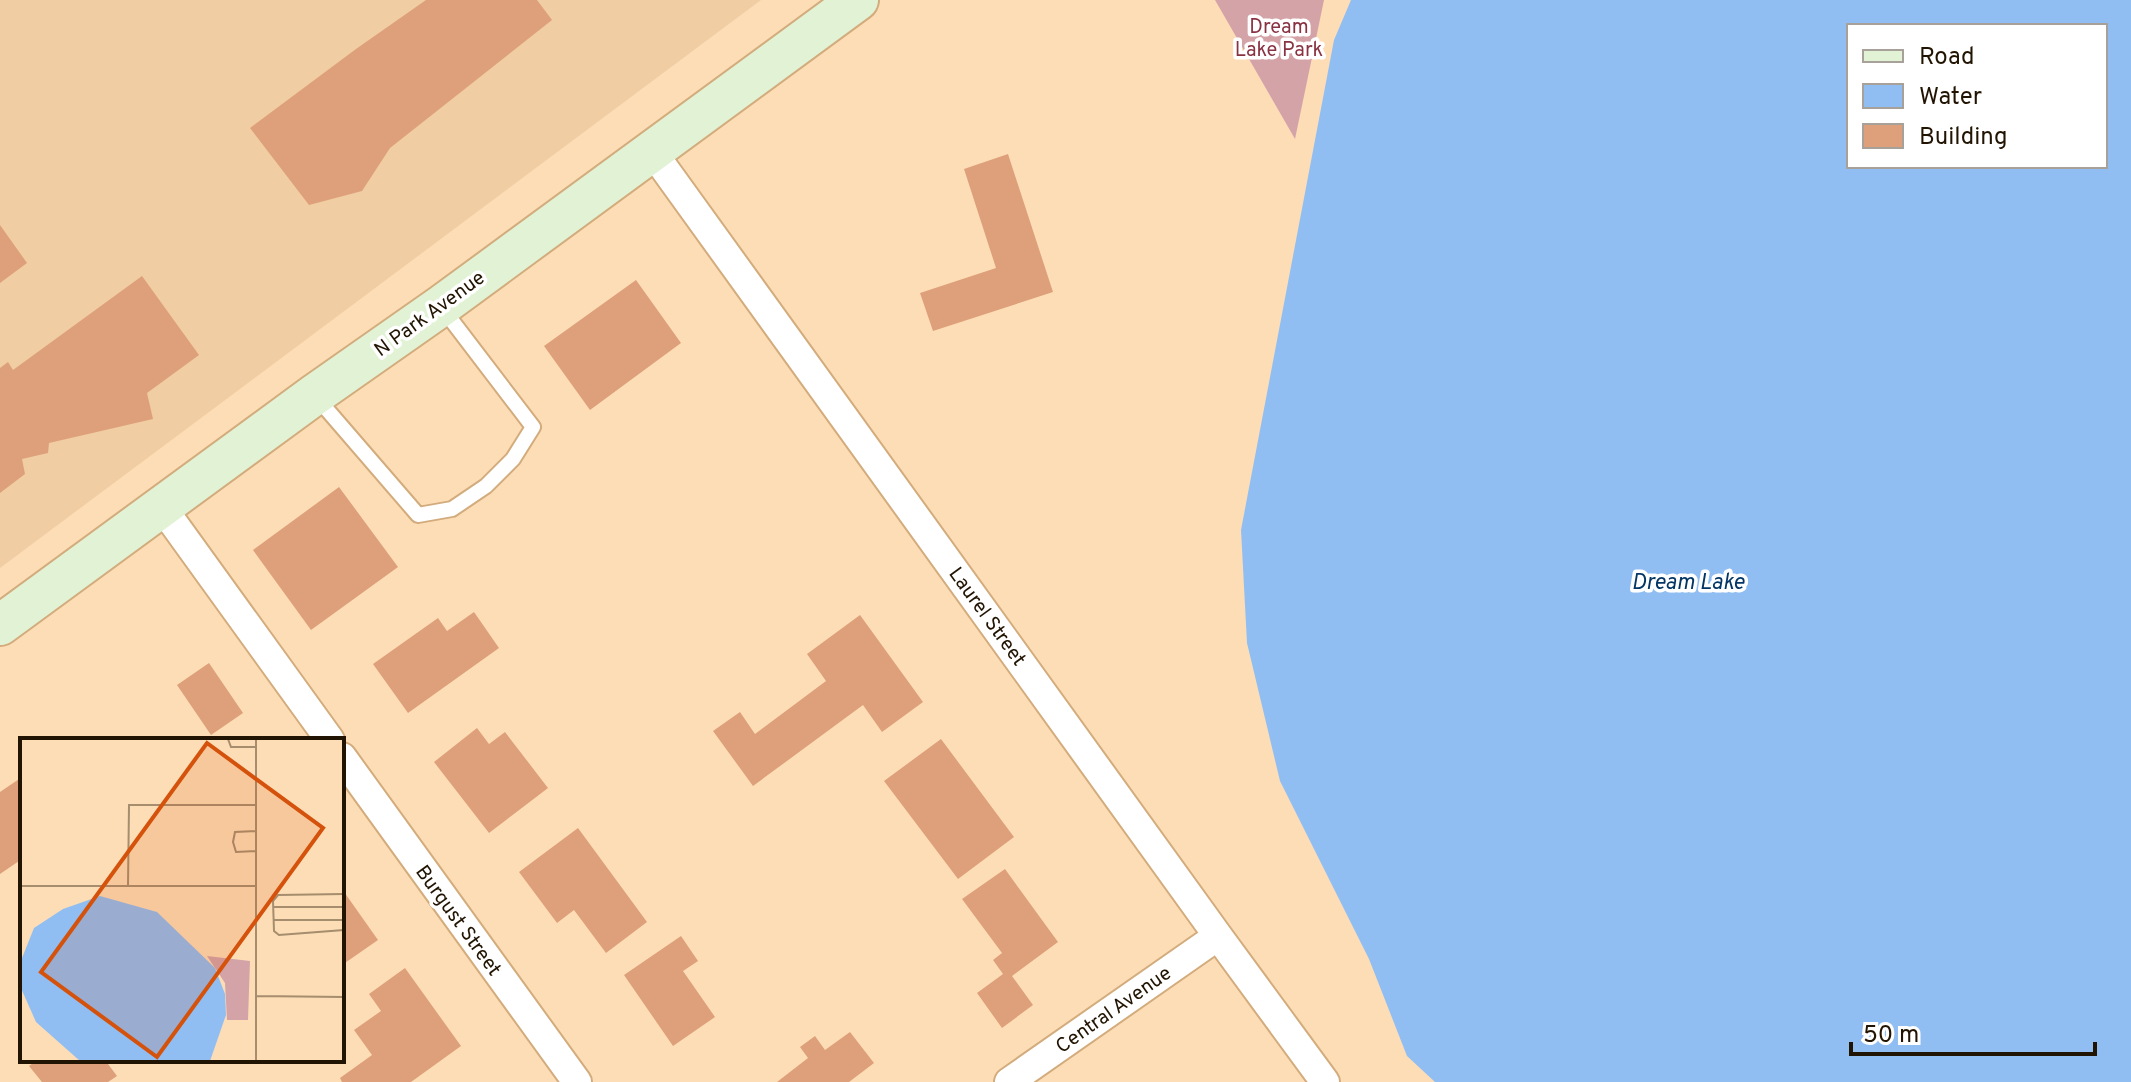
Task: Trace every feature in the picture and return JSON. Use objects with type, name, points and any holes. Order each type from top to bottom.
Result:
[{"type":"main road","name":"N Park Avenue","points":[[0,625],[858,0]]},
{"type":"street","name":"Laurel Street","points":[[651,150],[1325,1082]]},
{"type":"street","points":[[161,506],[329,738]]},
{"type":"street","name":"Burgust Street","points":[[344,760],[577,1082]]},
{"type":"street","name":"Central Avenue","points":[[1009,1082],[1218,936]]},
{"type":"lane","points":[[314,395],[418,515],[452,509],[486,486],[513,459],[533,427],[441,306]]},
{"type":"shaded area","points":[[0,0],[761,0],[0,568]]},
{"type":"green space","name":"Dream Lake Park","points":[[1215,0],[1324,0],[1295,139]]},
{"type":"water","name":"Dream Lake","points":[[1351,0],[2131,0],[2131,1082],[1435,1082],[1407,1056],[1369,959],[1280,781],[1247,643],[1241,530],[1334,40]]},
{"type":"building","points":[[426,0],[537,0],[552,20],[390,148],[362,191],[309,205],[250,128]]},
{"type":"building","points":[[1008,154],[1053,292],[933,331],[920,293],[996,268],[964,169]]},
{"type":"building","points":[[0,225],[27,263],[0,283]]},
{"type":"building","points":[[142,276],[199,355],[147,393],[153,419],[49,443],[48,453],[22,459],[25,474],[0,493],[0,368],[8,362],[13,370]]},
{"type":"building","points":[[636,280],[681,343],[590,410],[544,346]]},
{"type":"building","points":[[339,487],[398,567],[311,630],[253,550]]},
{"type":"building","points":[[474,612],[499,648],[408,713],[373,664],[438,618],[447,631]]},
{"type":"building","points":[[860,615],[923,702],[882,732],[863,705],[753,786],[713,731],[740,712],[755,734],[826,681],[807,654]]},
{"type":"building","points":[[209,663],[243,713],[211,735],[177,685]]},
{"type":"building","points":[[477,728],[489,744],[505,732],[548,788],[489,833],[434,762]]},
{"type":"building","points":[[941,739],[1014,837],[958,879],[884,781]]},
{"type":"building","points":[[20,778],[20,860],[0,874],[0,792]]},
{"type":"building","points":[[578,828],[647,922],[606,953],[574,910],[557,923],[519,872]]},
{"type":"building","points":[[1005,869],[1058,942],[1012,976],[1033,1005],[1002,1028],[977,993],[1003,974],[993,960],[1002,953],[962,899]]},
{"type":"building","points":[[344,892],[378,940],[344,964]]},
{"type":"building","points":[[681,936],[698,961],[683,971],[715,1017],[673,1046],[624,975]]},
{"type":"building","points":[[405,968],[461,1046],[411,1082],[342,1082],[340,1078],[372,1055],[354,1030],[381,1011],[369,994]]},
{"type":"building","points":[[850,1032],[874,1063],[849,1082],[777,1082],[808,1058],[800,1047],[815,1036],[825,1050]]},
{"type":"building","points":[[34,1062],[106,1062],[117,1076],[108,1082],[42,1082],[29,1066]]}]
